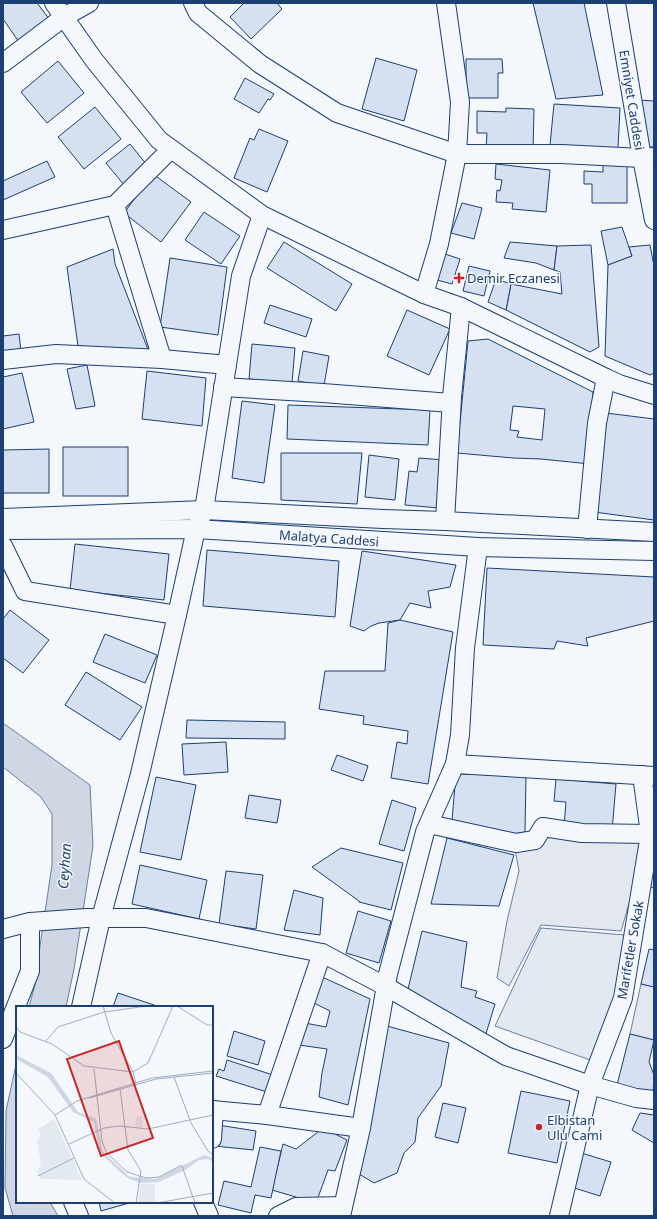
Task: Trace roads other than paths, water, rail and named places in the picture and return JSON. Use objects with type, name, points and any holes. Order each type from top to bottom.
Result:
[{"type":"street","points":[[3,63],[59,10],[89,3]]},
{"type":"street","points":[[193,3],[198,13],[260,64],[337,113],[457,154],[561,154],[648,157]]},
{"type":"street","points":[[424,294],[439,244],[457,154],[460,102],[446,3]]},
{"type":"street","name":"Emniyet Caddesi","points":[[616,3],[648,157],[654,220]]},
{"type":"street","points":[[59,10],[94,60],[159,140],[262,215],[424,294],[461,307],[619,384],[654,395]]},
{"type":"street","points":[[3,230],[115,204],[171,149]]},
{"type":"street","points":[[115,204],[162,359]]},
{"type":"street","points":[[81,1006],[94,918],[140,774],[196,529],[204,510],[241,276],[262,215]]},
{"type":"street","points":[[445,521],[451,403],[461,307]]},
{"type":"street","points":[[3,360],[56,354],[162,359],[227,365]]},
{"type":"street","points":[[588,529],[597,423],[606,378]]},
{"type":"street","points":[[224,387],[451,403]]},
{"type":"street","points":[[3,518],[204,510],[654,532]]},
{"type":"street","name":"Malatya Caddesi","points":[[3,530],[196,529],[478,547],[654,551]]},
{"type":"street","points":[[3,546],[25,591],[177,615]]},
{"type":"street","points":[[278,1216],[296,1208],[342,1211],[361,1128],[385,986],[425,832],[430,824],[455,764],[460,735],[465,648],[478,547]]},
{"type":"street","points":[[455,764],[648,775]]},
{"type":"street","name":"Marifetler Sokak","points":[[559,1216],[590,1085],[623,998],[652,833],[648,775]]},
{"type":"street","points":[[430,824],[516,843],[535,840],[543,827],[582,833],[652,833]]},
{"type":"street","points":[[3,929],[30,922],[94,918],[146,918],[322,953],[385,986],[506,1056],[590,1085],[636,1098],[654,1100]]},
{"type":"street","points":[[16,1006],[30,971],[30,922]]},
{"type":"street","points":[[267,1115],[322,953]]},
{"type":"street","points":[[3,1039],[16,1006]]},
{"type":"street","points":[[213,1110],[267,1115],[361,1128]]},
{"type":"street","points":[[74,1203],[80,1216]]},
{"type":"street","points":[[203,1203],[209,1216]]},
{"type":"water","name":"Ceyhan","points":[[3,723],[90,785],[93,846],[74,969],[66,1006],[29,1006],[37,977],[52,865],[52,814],[41,797],[3,767]]},
{"type":"water","points":[[16,1065],[16,1203],[51,1203],[58,1216],[13,1216],[5,1188],[6,1111]]},
{"type":"place","name":"Demir Eczanesi","points":[[459,278]]},
{"type":"place","name":"Elbistan Ulu Cami","points":[[539,1127]]}]
